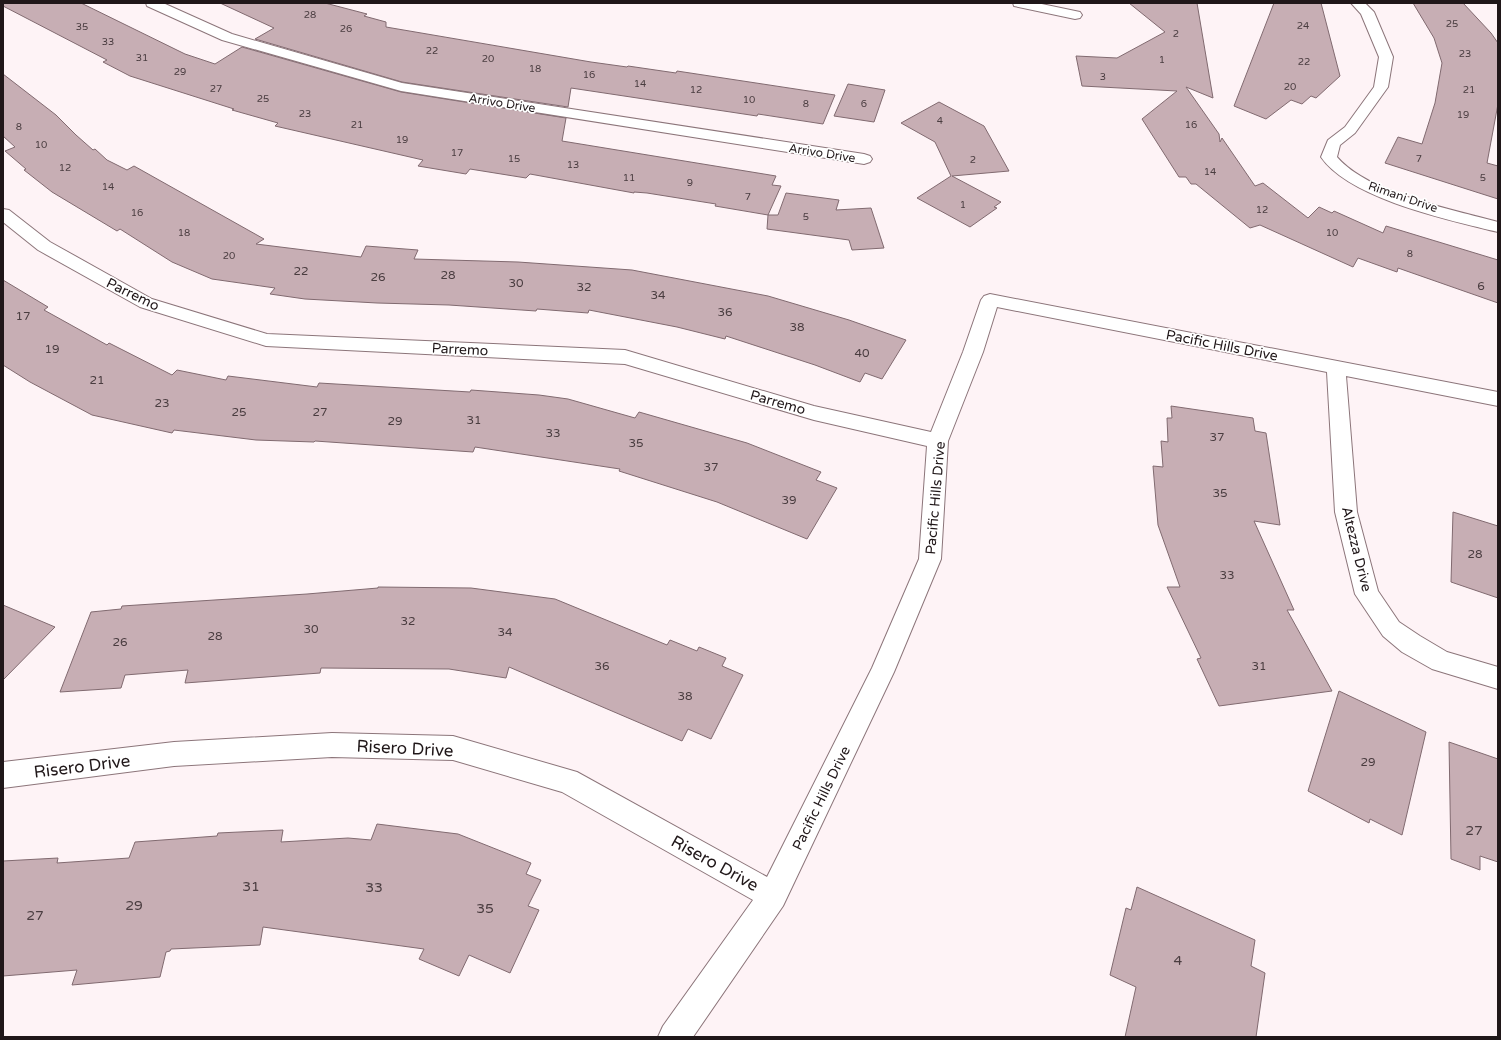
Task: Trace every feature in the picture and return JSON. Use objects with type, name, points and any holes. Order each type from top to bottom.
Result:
[{"type":"street","name":"Arrivo Drive","points":[[152,3],[227,37],[401,88],[864,159]]},
{"type":"street","points":[[1019,3],[1075,15]]},
{"type":"street","name":"Rimani Drive","points":[[1357,3],[1367,12],[1386,57],[1382,86],[1350,130],[1333,143],[1329,157],[1341,170],[1364,184],[1399,198],[1498,227]]},
{"type":"street","name":"Parremo","points":[[3,214],[44,246],[146,303],[266,340],[625,358],[814,413],[938,441]]},
{"type":"street","name":"Pacific Hills Drive","points":[[674,1037],[773,896],[882,672],[930,559],[938,441],[973,352],[990,300],[1498,399]]},
{"type":"street","name":"Altezza Drive","points":[[1336,367],[1346,512],[1367,594],[1391,629],[1411,644],[1441,661],[1498,678]]},
{"type":"street","name":"Risero Drive","points":[[3,775],[182,753],[332,745],[453,748],[568,781],[773,896]]},
{"type":"building","points":[[3,3],[81,3],[185,54],[215,64],[242,47],[401,92],[566,118],[562,141],[776,176],[772,185],[781,186],[768,215],[715,206],[716,204],[647,193],[634,193],[530,174],[526,178],[470,169],[466,174],[418,166],[423,160],[275,126],[278,123],[232,110],[234,109],[130,76],[103,62],[107,60],[3,6]]},
{"type":"building","points":[[220,3],[325,3],[367,14],[364,16],[386,22],[386,27],[591,62],[676,73],[677,71],[835,95],[823,124],[758,114],[757,116],[571,88],[568,107],[402,82],[255,39],[274,28]]},
{"type":"building","points":[[1129,3],[1197,3],[1213,98],[1186,87],[1219,134],[1220,142],[1222,138],[1255,186],[1263,183],[1308,218],[1319,207],[1332,213],[1334,211],[1383,233],[1386,226],[1498,260],[1498,303],[1398,268],[1397,272],[1358,258],[1353,267],[1260,225],[1250,228],[1196,184],[1191,184],[1186,177],[1179,177],[1142,119],[1177,91],[1082,86],[1076,56],[1117,58],[1165,32]]},
{"type":"building","points":[[1274,3],[1321,3],[1340,76],[1316,98],[1311,96],[1302,104],[1291,100],[1266,119],[1234,106]]},
{"type":"building","points":[[1413,3],[1463,3],[1491,33],[1498,43],[1498,104],[1487,163],[1498,166],[1498,199],[1385,163],[1398,137],[1422,144],[1435,103],[1442,63],[1434,38]]},
{"type":"building","points":[[3,74],[56,115],[93,150],[95,149],[107,160],[127,170],[134,166],[264,239],[256,244],[361,257],[366,246],[418,250],[414,259],[518,262],[632,270],[768,296],[849,320],[906,340],[882,379],[865,373],[860,382],[815,365],[726,336],[725,339],[677,327],[589,310],[588,313],[537,309],[536,311],[449,305],[305,299],[270,294],[275,288],[212,279],[172,262],[120,229],[117,231],[52,192],[24,170],[26,169],[5,151],[15,147],[3,136]]},
{"type":"building","points":[[848,84],[885,90],[874,122],[834,116]]},
{"type":"building","points":[[939,102],[984,126],[1009,171],[952,176],[1001,202],[994,207],[997,208],[970,227],[917,198],[951,176],[935,142],[901,123]]},
{"type":"building","points":[[786,193],[839,200],[836,210],[871,208],[884,248],[852,250],[849,240],[767,229],[768,215],[778,215]]},
{"type":"building","points":[[3,280],[48,307],[44,310],[107,345],[109,343],[172,375],[177,370],[226,380],[228,376],[317,387],[319,383],[470,392],[471,390],[539,395],[568,399],[635,418],[639,412],[747,443],[821,472],[816,480],[837,488],[807,539],[717,502],[619,471],[620,469],[475,447],[473,452],[315,441],[256,440],[174,430],[172,433],[92,415],[30,382],[3,365]]},
{"type":"building","points":[[1171,406],[1253,418],[1255,431],[1266,433],[1280,525],[1254,521],[1294,610],[1287,610],[1332,691],[1219,706],[1197,659],[1201,658],[1167,587],[1180,587],[1158,525],[1153,466],[1163,467],[1161,441],[1168,442],[1167,418],[1172,418]]},
{"type":"building","points":[[1453,512],[1498,526],[1498,598],[1451,582]]},
{"type":"building","points":[[378,587],[471,588],[555,599],[667,645],[670,640],[697,651],[699,647],[726,658],[722,666],[743,675],[711,739],[688,729],[682,741],[509,667],[506,678],[449,669],[321,668],[320,673],[185,683],[188,670],[125,675],[121,688],[60,692],[91,612],[121,609],[122,606],[307,594]]},
{"type":"building","points":[[3,605],[55,627],[3,680]]},
{"type":"building","points":[[1339,691],[1426,732],[1402,835],[1370,819],[1369,823],[1308,791]]},
{"type":"building","points":[[1449,742],[1498,759],[1498,862],[1480,856],[1480,870],[1451,859]]},
{"type":"building","points":[[377,824],[458,834],[531,863],[526,874],[541,880],[528,906],[539,910],[510,973],[469,955],[459,976],[419,959],[424,949],[263,927],[260,945],[171,949],[170,951],[166,952],[160,977],[72,985],[77,970],[3,976],[3,861],[58,858],[57,863],[129,858],[135,842],[217,836],[218,833],[283,830],[281,842],[348,838],[371,840]]},
{"type":"building","points":[[1137,887],[1255,940],[1251,966],[1265,973],[1256,1037],[1125,1037],[1136,987],[1110,975],[1126,908],[1131,910]]}]
